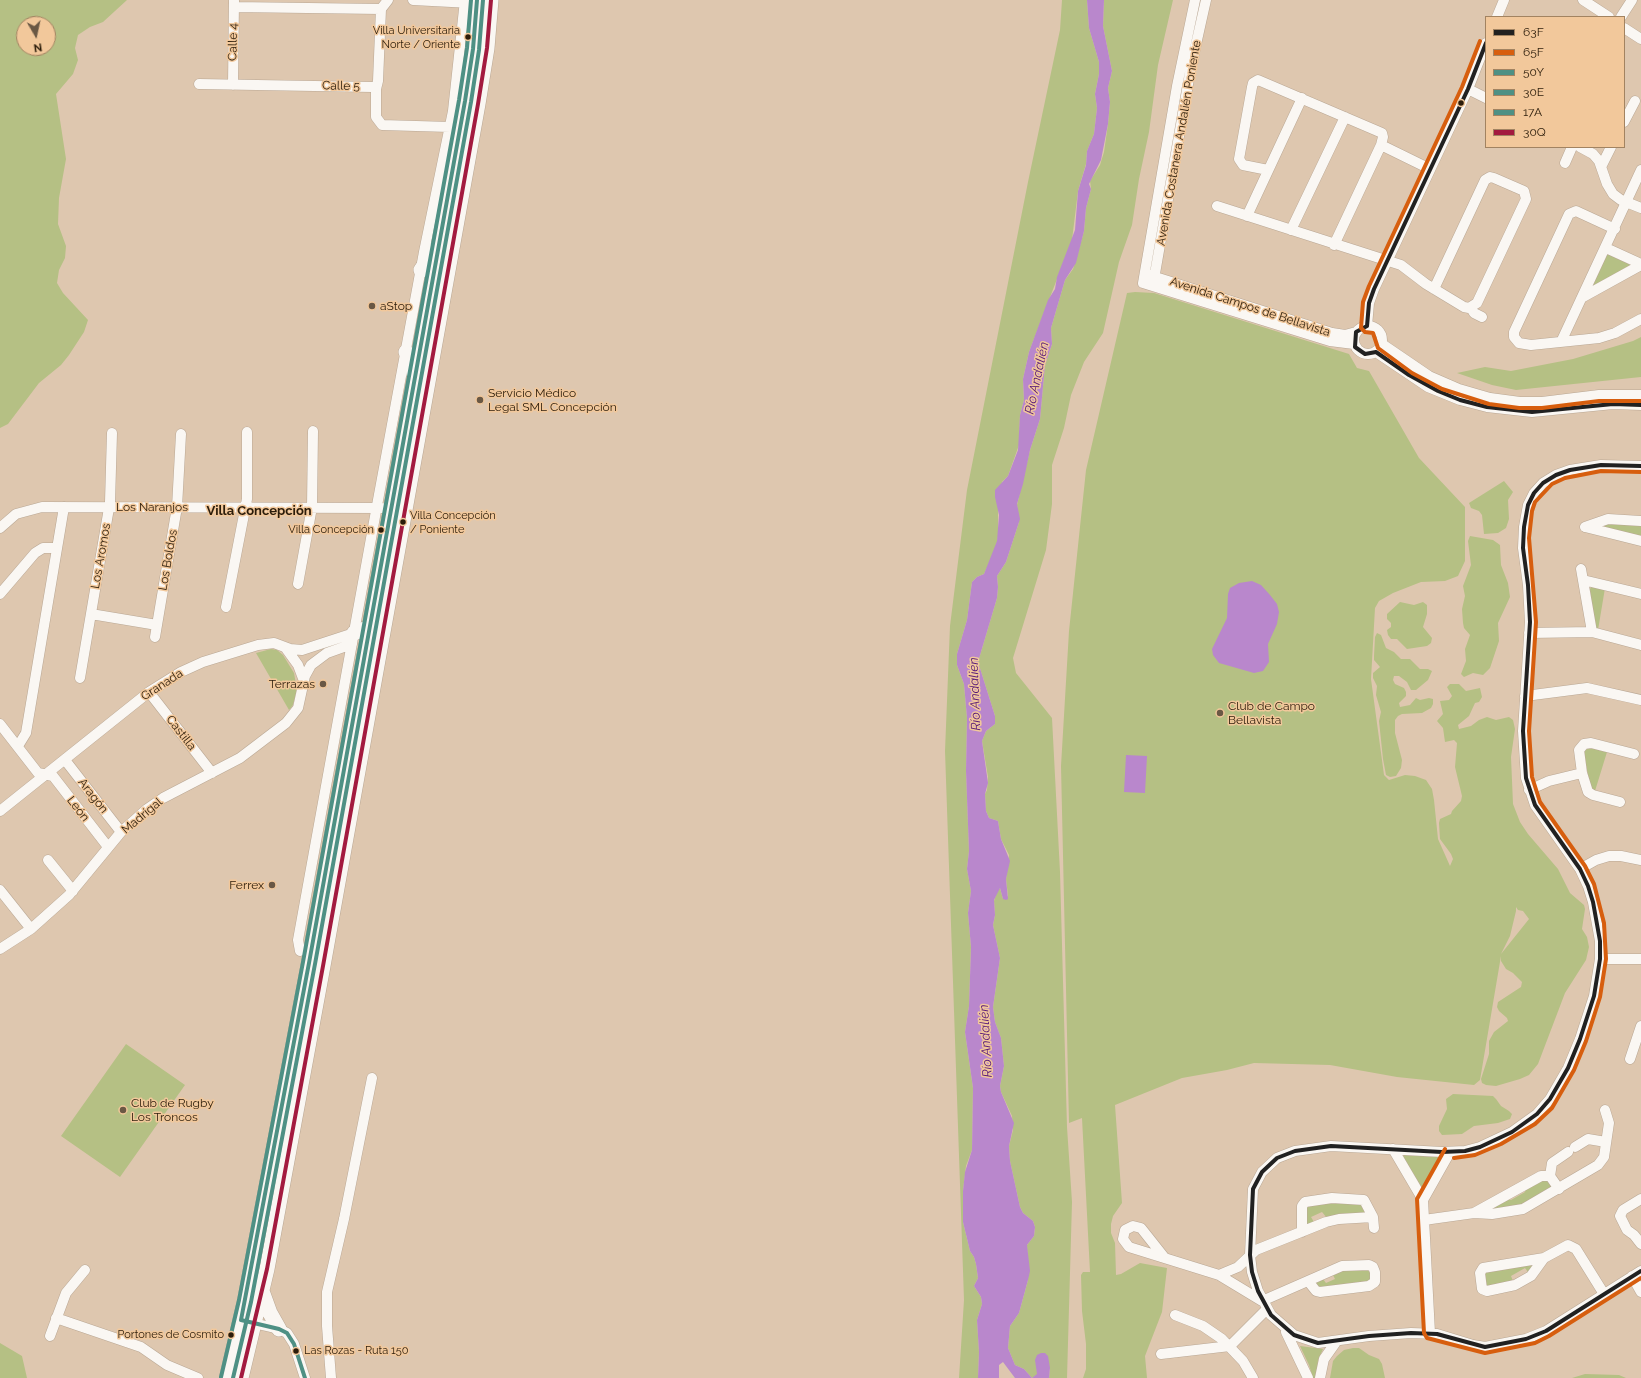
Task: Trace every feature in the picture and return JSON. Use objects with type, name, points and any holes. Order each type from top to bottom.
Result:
[{"type":"highway","points":[[241,1378],[248,1322],[309,963],[469,75],[478,1]]},
{"type":"highway","points":[[227,1378],[262,1290],[323,966],[391,508],[478,104],[487,48],[478,1]]},
{"type":"highway","points":[[421,270],[439,244]]},
{"type":"highway","points":[[406,352],[413,368],[415,379]]},
{"type":"highway","points":[[353,639],[370,627]]},
{"type":"highway","points":[[300,951],[309,963]]},
{"type":"highway","points":[[262,1290],[270,1313],[279,1329]]},
{"type":"street","points":[[376,89],[378,81],[381,9],[388,0]]},
{"type":"street","points":[[300,951],[298,940],[353,639],[391,508],[406,352],[450,127],[458,75],[478,1],[413,0]]},
{"type":"street","name":"Avenida Costanera Andalién Poniente","points":[[1149,280],[1177,86],[1195,0]]},
{"type":"street","name":"Avenida Costanera Andalién Poniente","points":[[1149,280],[1206,0]]},
{"type":"street","points":[[1497,16],[1504,0]]},
{"type":"street","points":[[1583,0],[1607,16]]},
{"type":"street","points":[[1622,16],[1632,0]]},
{"type":"street","points":[[234,3],[381,9]]},
{"type":"street","name":"Calle 4","points":[[233,85],[234,3]]},
{"type":"street","points":[[1625,29],[1641,39]]},
{"type":"street","points":[[1367,326],[1370,299],[1468,89],[1485,46]]},
{"type":"street","points":[[1268,170],[1243,165],[1240,161],[1252,85],[1256,81],[1261,80],[1380,132],[1383,137],[1381,145],[1334,245]]},
{"type":"street","name":"Calle 5","points":[[199,84],[364,87],[376,89],[376,117],[382,125],[450,127]]},
{"type":"street","points":[[1468,89],[1485,98]]},
{"type":"street","points":[[1247,216],[1302,98]]},
{"type":"street","points":[[1625,120],[1635,101]]},
{"type":"street","points":[[1290,230],[1345,117]]},
{"type":"street","points":[[1381,145],[1430,169]]},
{"type":"street","points":[[1565,163],[1572,148]]},
{"type":"street","points":[[1582,148],[1595,157],[1610,189],[1617,197],[1641,208]]},
{"type":"street","points":[[1601,167],[1610,148]]},
{"type":"street","points":[[1562,342],[1641,170]]},
{"type":"street","points":[[1434,289],[1485,180],[1490,177],[1522,189],[1526,193],[1526,199],[1476,303],[1471,308]]},
{"type":"street","points":[[1217,206],[1334,245],[1387,260],[1406,268],[1434,289],[1464,307],[1471,308]]},
{"type":"street","points":[[1615,229],[1576,211],[1569,214],[1514,332],[1515,339],[1522,344],[1562,342],[1604,337],[1641,319]]},
{"type":"street","points":[[1606,248],[1641,264]]},
{"type":"street","points":[[1583,297],[1641,264]]},
{"type":"street","name":"Avenida Campos de Bellavista","points":[[1149,280],[1332,333],[1345,335],[1356,332]]},
{"type":"street","name":"Avenida Campos de Bellavista","points":[[1149,280],[1330,341],[1354,344]]},
{"type":"street","points":[[1471,308],[1474,313],[1482,318]]},
{"type":"street","points":[[1367,326],[1374,327],[1379,331],[1382,337],[1379,348],[1369,354],[1359,351],[1354,344],[1356,332],[1360,328],[1367,326]]},
{"type":"street","points":[[1379,348],[1429,376],[1459,389],[1490,398],[1531,402],[1599,395],[1641,395]]},
{"type":"street","points":[[1379,348],[1428,387],[1460,400],[1487,407],[1532,412],[1606,405],[1641,405]]},
{"type":"street","points":[[298,584],[312,507],[313,431]]},
{"type":"street","points":[[226,606],[246,507],[247,432]]},
{"type":"street","name":"Los Aromos","points":[[80,678],[109,507],[112,433]]},
{"type":"street","name":"Los Boldos","points":[[155,637],[177,507],[181,434]]},
{"type":"street","points":[[1308,1378],[1284,1328],[1265,1305],[1254,1280],[1250,1255],[1253,1189],[1262,1172],[1277,1158],[1295,1151],[1323,1147],[1354,1146],[1450,1152],[1473,1149],[1498,1139],[1531,1120],[1547,1104],[1564,1075],[1580,1038],[1594,996],[1600,958],[1598,930],[1593,902],[1580,869],[1542,817],[1529,790],[1523,748],[1529,633],[1528,591],[1523,538],[1526,510],[1534,494],[1549,479],[1570,470],[1614,464],[1641,466]]},
{"type":"street","name":"Los Naranjos","points":[[0,528],[11,518],[29,510],[42,507],[391,508]]},
{"type":"street","points":[[18,746],[26,733],[64,507]]},
{"type":"street","points":[[1641,521],[1608,519],[1586,527],[1641,542]]},
{"type":"street","points":[[0,594],[35,553],[43,548],[57,548]]},
{"type":"street","points":[[1581,569],[1592,632]]},
{"type":"street","points":[[1583,580],[1641,594]]},
{"type":"street","points":[[90,614],[157,625]]},
{"type":"street","points":[[1529,633],[1592,632],[1641,645]]},
{"type":"street","name":"Granada","points":[[0,811],[149,692],[181,672],[224,655],[264,644],[274,643],[285,648],[295,650],[310,649],[353,639]]},
{"type":"street","name":"Madrigal","points":[[0,949],[31,929],[73,891],[121,832],[138,816],[155,803],[250,751],[291,719],[300,702],[304,681],[309,668],[318,658],[353,639]]},
{"type":"street","points":[[285,648],[298,665],[304,681]]},
{"type":"street","points":[[1525,696],[1587,688],[1641,700]]},
{"type":"street","name":"Castilla","points":[[149,692],[212,773]]},
{"type":"street","name":"León","points":[[0,724],[38,773],[53,776],[108,847]]},
{"type":"street","points":[[1620,802],[1589,793],[1582,773],[1579,752],[1580,747],[1591,743],[1634,754]]},
{"type":"street","name":"Aragón","points":[[65,760],[121,832]]},
{"type":"street","points":[[1529,790],[1549,781],[1582,773]]},
{"type":"street","points":[[1580,869],[1596,860],[1609,856],[1621,856],[1641,861]]},
{"type":"street","points":[[48,860],[73,891]]},
{"type":"street","points":[[0,890],[31,929]]},
{"type":"street","points":[[1600,958],[1641,959]]},
{"type":"street","points":[[1630,1059],[1641,1026]]},
{"type":"street","points":[[332,1378],[327,1326],[327,1292],[344,1219],[372,1078]]},
{"type":"street","points":[[1424,1220],[1474,1213],[1488,1215],[1523,1210],[1559,1189],[1600,1163],[1604,1157],[1609,1123],[1605,1110]]},
{"type":"street","points":[[1559,1189],[1550,1176],[1553,1161],[1588,1139],[1606,1142]]},
{"type":"street","points":[[1393,1149],[1423,1200],[1430,1333]]},
{"type":"street","points":[[1423,1200],[1450,1152]]},
{"type":"street","points":[[1474,1213],[1541,1176],[1550,1176]]},
{"type":"street","points":[[1302,1232],[1302,1206],[1309,1200],[1341,1198],[1362,1199],[1367,1204],[1373,1217],[1374,1228]]},
{"type":"street","points":[[1641,1199],[1623,1210],[1620,1216],[1627,1230],[1634,1235],[1641,1244]]},
{"type":"street","points":[[1219,1275],[1238,1267],[1250,1255],[1261,1248],[1334,1219],[1373,1217]]},
{"type":"street","points":[[1544,1258],[1530,1276],[1515,1285],[1487,1291],[1481,1288],[1480,1273],[1484,1268],[1544,1258],[1566,1245],[1573,1245],[1604,1294]]},
{"type":"street","points":[[1164,1257],[1219,1275],[1265,1305]]},
{"type":"street","points":[[1162,1354],[1230,1346],[1265,1305],[1308,1282],[1342,1266],[1369,1265],[1373,1267],[1375,1272],[1375,1282],[1369,1286],[1320,1292],[1308,1282]]},
{"type":"street","points":[[50,1336],[66,1293],[85,1270]]},
{"type":"street","points":[[1284,1328],[1299,1338],[1312,1343],[1336,1342],[1369,1336],[1430,1333],[1485,1347],[1526,1339],[1546,1331],[1641,1271]]},
{"type":"street","points":[[1632,1276],[1641,1292]]},
{"type":"street","points":[[1175,1315],[1203,1326],[1230,1346],[1243,1361],[1253,1378]]},
{"type":"street","points":[[56,1318],[135,1345],[147,1351],[167,1365],[198,1378]]},
{"type":"street","points":[[248,1322],[279,1329],[292,1340],[305,1378]]},
{"type":"street","points":[[1320,1378],[1324,1359],[1336,1342]]},
{"type":"green space","points":[[0,0],[127,0],[103,22],[90,27],[78,35],[75,48],[78,60],[73,74],[56,94],[66,159],[59,198],[58,224],[66,246],[65,258],[59,270],[57,283],[63,293],[88,320],[84,332],[69,355],[61,365],[39,383],[8,424],[0,428]]},
{"type":"green space","points":[[1062,0],[1087,0],[1089,28],[1099,62],[1099,74],[1095,94],[1097,108],[1094,134],[1087,151],[1086,164],[1078,191],[1072,240],[1029,352],[1023,379],[1024,400],[1020,415],[1019,445],[1008,476],[1002,482],[998,509],[998,536],[996,549],[984,574],[977,577],[972,582],[967,620],[957,654],[957,665],[964,684],[967,718],[966,771],[969,851],[967,869],[971,891],[968,913],[971,947],[969,1006],[965,1032],[973,1088],[972,1150],[966,1166],[963,1191],[963,1222],[970,1251],[976,1264],[978,1278],[974,1286],[981,1297],[982,1304],[977,1320],[979,1352],[978,1378],[959,1378],[964,1300],[945,751],[950,626],[967,490],[1028,182],[1060,30]]},
{"type":"green space","points":[[1104,0],[1173,0],[1158,65],[1149,132],[1139,179],[1132,225],[1119,262],[1103,333],[1084,362],[1071,395],[1064,428],[1052,465],[1052,504],[1046,550],[1013,658],[1016,673],[1052,718],[1060,872],[1067,1127],[1072,1202],[1067,1378],[1049,1378],[1050,1368],[1032,1378],[1024,1369],[1015,1365],[1008,1348],[1010,1326],[1019,1313],[1028,1280],[1027,1245],[1034,1236],[1035,1227],[1033,1221],[1023,1213],[1020,1207],[1010,1161],[1009,1146],[1013,1130],[1012,1116],[1001,1092],[1000,1086],[1004,1066],[1001,1038],[995,1022],[993,1007],[1000,958],[993,925],[995,915],[994,901],[997,891],[1000,888],[1003,899],[1008,896],[1006,879],[1009,855],[1001,839],[998,821],[989,818],[986,811],[985,794],[987,790],[988,777],[982,741],[986,731],[995,724],[995,716],[978,662],[997,598],[997,576],[1006,562],[1019,522],[1017,505],[1030,450],[1040,419],[1045,365],[1052,344],[1051,328],[1065,280],[1073,269],[1084,231],[1086,208],[1091,189],[1090,181],[1100,165],[1104,152],[1110,102],[1108,88],[1112,71],[1103,26]]},
{"type":"green space","points":[[1608,253],[1632,264],[1591,288],[1605,255]]},
{"type":"green space","name":"Club de Campo Bellavista","points":[[1127,293],[1154,293],[1349,354],[1357,368],[1369,371],[1419,458],[1465,507],[1465,561],[1458,576],[1445,581],[1421,582],[1393,593],[1379,601],[1375,608],[1371,679],[1384,775],[1389,780],[1405,775],[1415,776],[1426,780],[1432,789],[1438,839],[1450,866],[1453,859],[1440,839],[1439,823],[1440,819],[1451,814],[1461,801],[1462,796],[1455,767],[1457,743],[1454,740],[1445,742],[1443,728],[1437,721],[1443,714],[1440,701],[1449,700],[1452,696],[1447,687],[1450,684],[1459,684],[1466,691],[1480,688],[1482,697],[1479,702],[1475,703],[1469,716],[1458,725],[1459,729],[1471,726],[1479,720],[1487,717],[1496,720],[1509,717],[1513,720],[1515,729],[1511,757],[1513,804],[1520,822],[1528,834],[1558,869],[1570,893],[1584,905],[1585,909],[1582,929],[1587,937],[1589,947],[1586,960],[1565,993],[1538,1064],[1529,1075],[1520,1079],[1496,1086],[1486,1085],[1482,1083],[1481,1079],[1489,1054],[1489,1041],[1494,1032],[1508,1021],[1507,1018],[1499,1011],[1497,1007],[1498,1002],[1521,987],[1522,982],[1513,973],[1506,969],[1501,961],[1501,956],[1480,1080],[1474,1085],[1397,1077],[1330,1065],[1254,1063],[1227,1070],[1182,1078],[1115,1105],[1122,1203],[1113,1216],[1111,1224],[1111,1233],[1115,1243],[1116,1275],[1121,1274],[1140,1263],[1167,1268],[1162,1312],[1145,1356],[1147,1378],[1083,1378],[1086,1369],[1086,1344],[1082,1311],[1081,1275],[1083,1272],[1090,1272],[1082,1118],[1069,1123],[1061,766],[1069,631],[1086,470]],"holes":[[[1516,907],[1518,910],[1523,911],[1529,919],[1501,954],[1510,936]]]},
{"type":"green space","points":[[1641,337],[1641,377],[1516,390],[1492,385],[1457,373],[1485,367],[1511,371],[1573,359],[1633,341]]},
{"type":"green space","points":[[1504,481],[1513,492],[1508,500],[1509,519],[1506,528],[1498,533],[1484,534],[1482,515],[1479,511],[1471,508],[1469,503]]},
{"type":"green space","points":[[1602,524],[1641,524],[1641,537],[1599,526]]},
{"type":"green space","points":[[1470,536],[1493,540],[1500,545],[1501,565],[1508,583],[1510,597],[1498,623],[1499,641],[1490,668],[1483,675],[1473,673],[1464,677],[1461,674],[1466,661],[1465,649],[1470,635],[1464,628],[1462,609],[1465,596],[1463,586],[1471,565],[1468,541]]},
{"type":"green space","points":[[1592,586],[1605,588],[1598,630],[1594,629],[1590,589]]},
{"type":"green space","points":[[1400,602],[1414,605],[1423,602],[1427,605],[1427,614],[1423,627],[1432,638],[1431,643],[1427,646],[1407,649],[1397,639],[1391,639],[1388,635],[1387,630],[1391,627],[1391,623],[1387,619],[1387,614]]},
{"type":"green space","points":[[1377,633],[1381,635],[1386,648],[1394,652],[1401,659],[1410,659],[1420,669],[1428,669],[1432,671],[1428,680],[1416,690],[1411,690],[1407,682],[1399,676],[1394,676],[1393,680],[1395,684],[1404,688],[1406,692],[1406,696],[1399,703],[1400,707],[1410,705],[1416,698],[1420,700],[1429,698],[1433,699],[1433,704],[1431,708],[1422,713],[1402,714],[1395,720],[1395,733],[1402,760],[1401,768],[1396,776],[1390,777],[1386,775],[1383,759],[1379,721],[1381,712],[1376,695],[1377,686],[1373,678],[1373,673],[1380,667],[1374,660],[1375,637]]},
{"type":"green space","points":[[271,649],[277,650],[283,655],[294,673],[297,690],[293,705],[289,710],[256,653]]},
{"type":"green space","points":[[1591,748],[1607,752],[1595,791],[1591,790],[1584,755],[1584,750]]},
{"type":"green space","name":"Club de Rugby Los Troncos","points":[[126,1044],[185,1085],[120,1177],[61,1136]]},
{"type":"green space","points":[[1453,1094],[1493,1096],[1501,1106],[1512,1114],[1510,1119],[1498,1123],[1474,1126],[1462,1134],[1442,1135],[1439,1131],[1439,1126],[1447,1109],[1446,1099]]},
{"type":"green space","points":[[1404,1155],[1440,1158],[1425,1189],[1423,1190],[1403,1157]]},
{"type":"green space","points":[[1545,1177],[1552,1188],[1523,1207],[1486,1210],[1505,1198],[1511,1200],[1525,1192],[1526,1187]]},
{"type":"green space","points":[[1360,1201],[1365,1212],[1364,1214],[1327,1218],[1322,1212],[1311,1217],[1314,1222],[1306,1227],[1306,1205]]},
{"type":"green space","points":[[1535,1263],[1528,1272],[1525,1268],[1511,1276],[1513,1281],[1486,1289],[1484,1271]]},
{"type":"green space","points":[[1344,1268],[1371,1268],[1372,1281],[1317,1288],[1315,1280],[1323,1279],[1326,1283],[1335,1279],[1333,1275]]},
{"type":"green space","points":[[0,1343],[22,1356],[27,1378],[0,1378]]},
{"type":"green space","points":[[1300,1346],[1323,1349],[1318,1360],[1317,1378],[1313,1378]]},
{"type":"green space","points":[[1359,1348],[1369,1355],[1379,1359],[1382,1364],[1385,1378],[1330,1378],[1333,1361],[1344,1350]]},
{"type":"green space","points":[[1585,1374],[1619,1375],[1626,1378],[1572,1378]]},
{"type":"water","name":"Río Andalién","points":[[1087,0],[1104,0],[1103,26],[1112,71],[1108,88],[1110,102],[1108,124],[1101,160],[1089,184],[1091,189],[1086,208],[1084,231],[1076,263],[1065,280],[1051,328],[1052,344],[1045,365],[1040,419],[1030,450],[1017,504],[1020,519],[1006,562],[997,576],[997,598],[978,662],[995,716],[995,724],[986,731],[982,741],[988,783],[985,794],[986,811],[989,818],[998,821],[1001,839],[1010,861],[1006,879],[1008,899],[1003,899],[1000,888],[994,900],[995,915],[993,925],[1000,958],[993,1007],[995,1022],[1001,1038],[1004,1066],[1000,1086],[1014,1123],[1009,1146],[1010,1161],[1020,1207],[1023,1213],[1033,1221],[1035,1227],[1034,1236],[1027,1245],[1030,1271],[1028,1280],[1019,1313],[1010,1326],[1008,1348],[1015,1365],[1024,1369],[1032,1378],[1015,1378],[1003,1362],[999,1365],[999,1378],[978,1378],[979,1352],[977,1320],[982,1304],[981,1297],[974,1286],[978,1278],[976,1264],[970,1251],[963,1222],[963,1191],[965,1172],[972,1150],[973,1088],[965,1032],[969,1006],[971,947],[968,913],[971,891],[967,869],[969,851],[966,771],[967,718],[964,684],[957,665],[957,654],[967,620],[972,582],[977,577],[984,574],[997,541],[999,515],[995,490],[1008,476],[1018,450],[1020,415],[1024,400],[1023,379],[1029,352],[1048,300],[1055,289],[1057,277],[1075,230],[1078,191],[1086,165],[1087,151],[1094,134],[1097,108],[1095,94],[1099,74],[1099,62],[1089,28]]},
{"type":"water","points":[[1252,581],[1261,585],[1270,595],[1277,604],[1279,612],[1277,624],[1268,644],[1269,662],[1263,671],[1254,673],[1219,663],[1213,655],[1212,649],[1227,618],[1228,594],[1230,588],[1239,583]]},
{"type":"water","points":[[1126,755],[1147,756],[1145,793],[1124,792]]},
{"type":"water","points":[[1045,1353],[1048,1356],[1050,1368],[1049,1378],[1032,1378],[1037,1374],[1035,1360],[1037,1355]]},
{"type":"transit line","name":"17A","points":[[221,1377],[239,1300],[303,962],[459,100],[467,48],[471,0]]},
{"type":"transit line","name":"50Y","points":[[305,1378],[294,1344],[287,1333],[279,1329],[241,1320],[309,963],[465,101],[473,49],[477,0]]},
{"type":"transit line","name":"30E","points":[[233,1378],[251,1302],[315,964],[471,102],[479,50],[483,0]]},
{"type":"transit line","name":"30Q","points":[[241,1378],[267,1269],[323,966],[478,104],[487,48],[491,0]]},
{"type":"transit line","name":"65F","points":[[1480,41],[1462,87],[1369,286],[1363,302],[1361,328],[1365,332],[1373,333],[1378,348],[1412,373],[1442,389],[1489,404],[1519,408],[1542,408],[1599,401],[1641,401]]},
{"type":"transit line","name":"63F","points":[[1485,46],[1468,89],[1374,289],[1369,303],[1367,326],[1356,332],[1355,347],[1365,354],[1376,352],[1409,375],[1438,391],[1460,400],[1487,407],[1532,412],[1613,404],[1641,405]]},
{"type":"transit line","name":"63F","points":[[1641,466],[1601,465],[1570,470],[1556,475],[1543,483],[1534,493],[1528,505],[1524,527],[1523,548],[1528,585],[1530,622],[1523,731],[1526,778],[1535,805],[1580,869],[1588,886],[1593,902],[1600,941],[1600,959],[1594,996],[1580,1039],[1568,1068],[1550,1099],[1537,1114],[1512,1132],[1480,1147],[1465,1151],[1442,1152],[1331,1146],[1295,1151],[1277,1158],[1262,1172],[1253,1189],[1250,1255],[1252,1272],[1258,1291],[1271,1315],[1294,1335],[1318,1343],[1369,1336],[1411,1333],[1437,1334],[1485,1347],[1526,1339],[1546,1331],[1641,1271]]},
{"type":"transit line","name":"65F","points":[[1454,1158],[1475,1155],[1501,1144],[1535,1124],[1552,1108],[1574,1070],[1586,1041],[1600,997],[1606,959],[1604,923],[1594,884],[1585,866],[1540,802],[1532,777],[1529,731],[1536,622],[1529,538],[1532,511],[1535,502],[1552,484],[1565,478],[1601,471],[1641,472]]},
{"type":"transit line","name":"65F","points":[[1445,1149],[1417,1199],[1424,1333],[1427,1338],[1485,1353],[1535,1343],[1549,1336],[1641,1278]]},
{"type":"place","name":"Villa Universitaria Norte / Oriente","points":[[468,37]]},
{"type":"place","name":"aStop","points":[[372,306]]},
{"type":"place","name":"Servicio Médico Legal SML Concepción","points":[[480,400]]},
{"type":"place","name":"Villa Concepción / Poniente","points":[[403,522]]},
{"type":"place","name":"Villa Concepción","points":[[381,530]]},
{"type":"place","name":"Terrazas","points":[[323,684]]},
{"type":"place","name":"Club de Campo Bellavista","points":[[1220,713]]},
{"type":"place","name":"Ferrex","points":[[272,885]]},
{"type":"place","name":"Club de Rugby Los Troncos","points":[[123,1110]]},
{"type":"place","name":"Portones de Cosmito","points":[[231,1335]]},
{"type":"place","name":"Las Rozas - Ruta 150","points":[[296,1351]]},
{"type":"district","name":"Villa Concepción","points":[[259,511]]}]
